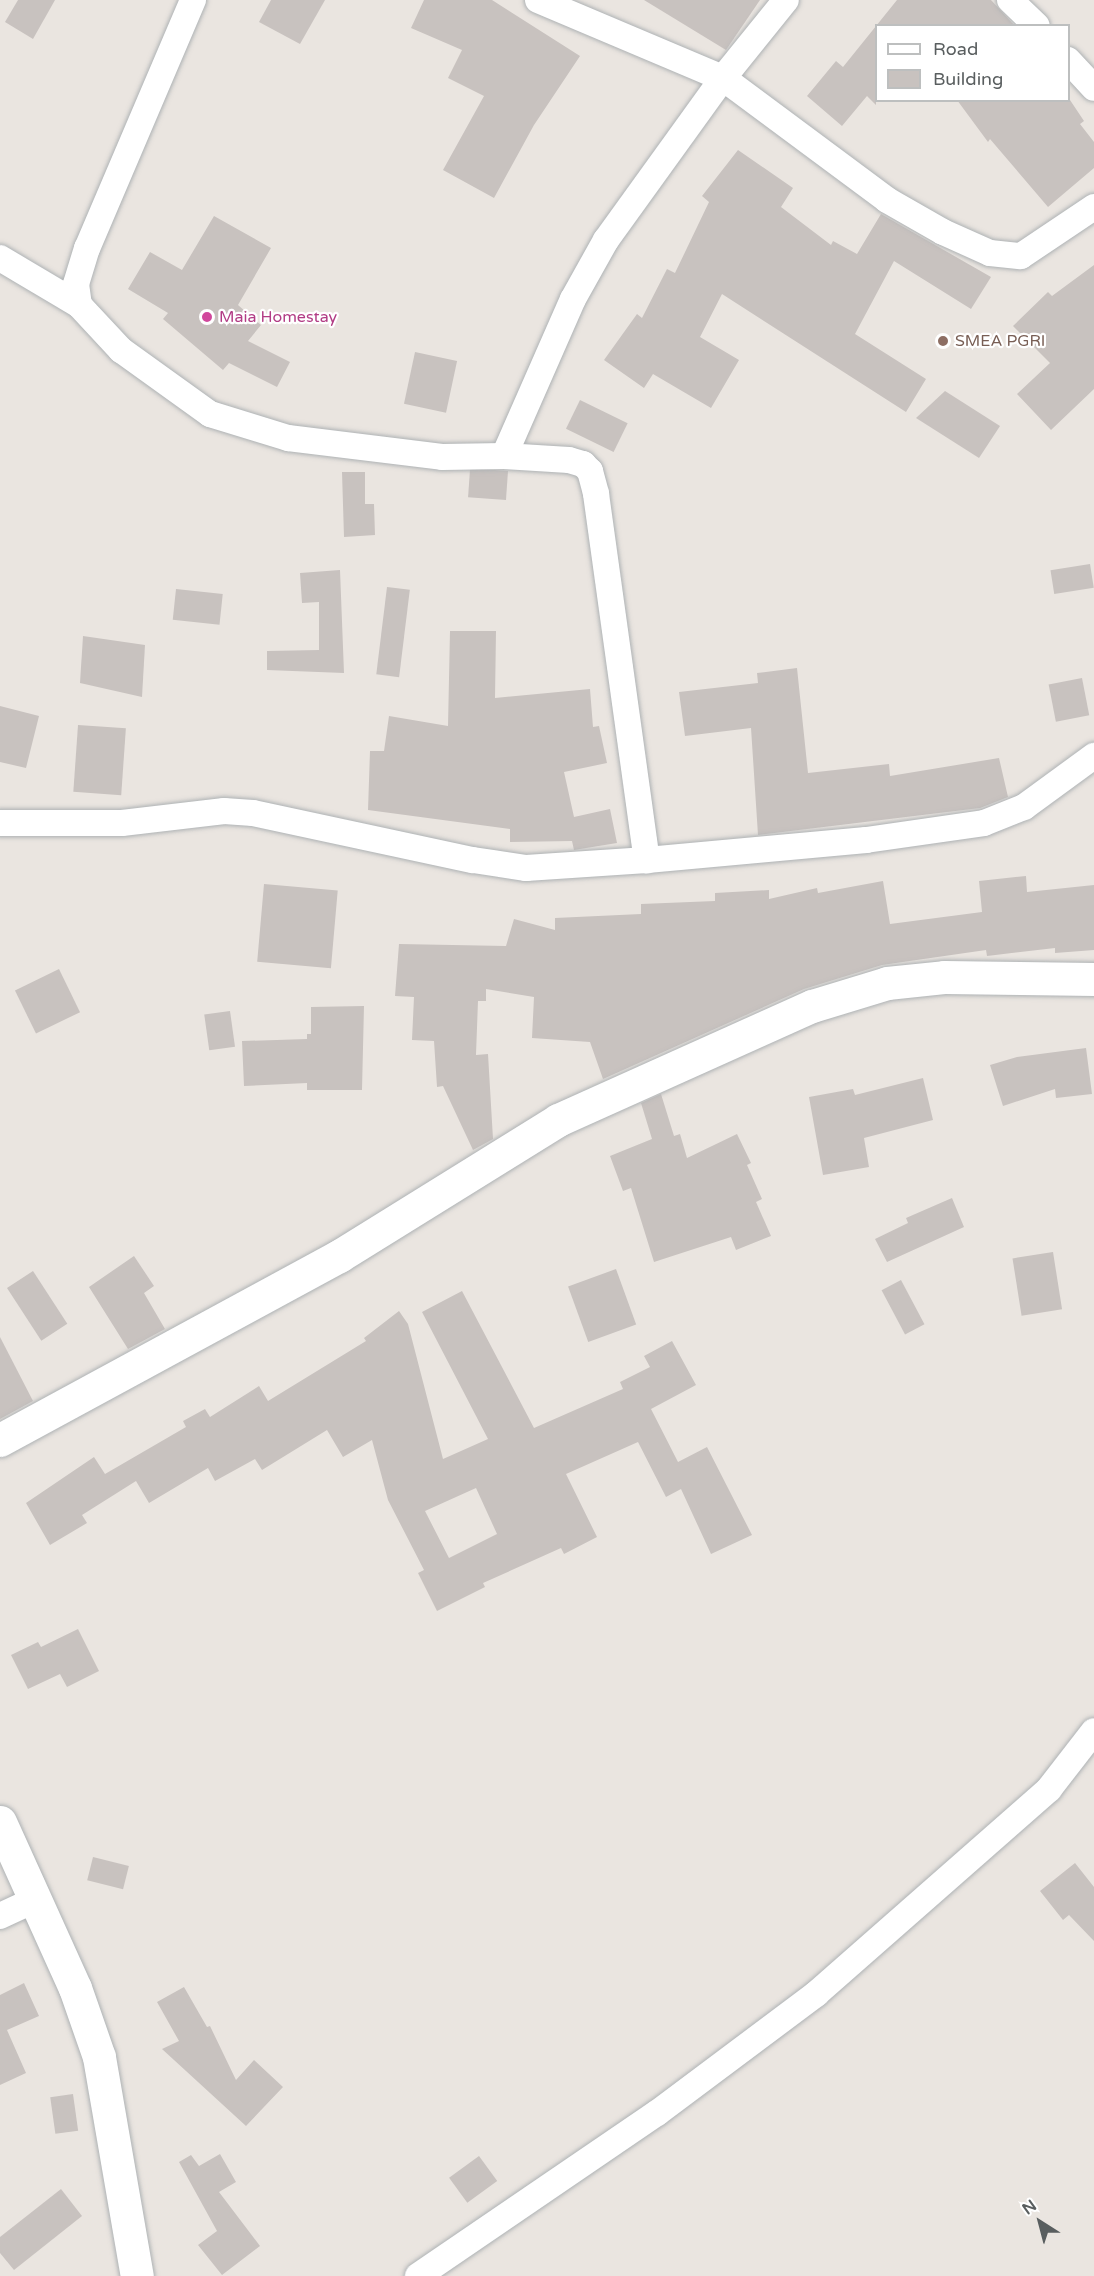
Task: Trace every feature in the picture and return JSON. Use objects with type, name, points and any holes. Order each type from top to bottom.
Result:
[{"type":"street","points":[[79,305],[76,284],[87,248],[192,0]]},
{"type":"street","points":[[538,0],[723,78],[887,200],[943,232],[990,253],[1021,256],[1094,207]]},
{"type":"street","points":[[504,456],[573,300],[606,240],[723,78],[786,0]]},
{"type":"street","points":[[1010,0],[1035,24]]},
{"type":"street","points":[[1070,62],[1094,88]]},
{"type":"street","points":[[0,258],[79,305],[121,350],[210,414],[288,438],[339,446],[442,457],[504,456],[569,460],[583,464],[590,471],[596,494],[647,860]]},
{"type":"street","points":[[0,823],[122,823],[243,812],[526,868],[647,860],[866,840],[984,823],[1024,807],[1094,756]]},
{"type":"street","points":[[0,1440],[339,1256],[558,1120],[813,1006],[887,983],[944,977],[1094,980]]},
{"type":"street","points":[[418,2276],[657,2113],[816,1994],[1049,1789],[1094,1731]]},
{"type":"street","points":[[0,1822],[75,1988],[99,2056],[137,2276]]},
{"type":"street","points":[[0,1916],[35,1900]]},
{"type":"building","points":[[18,0],[55,0],[33,39],[5,22]]},
{"type":"building","points":[[271,0],[325,0],[300,44],[259,22]]},
{"type":"building","points":[[424,0],[492,0],[580,56],[534,125],[494,198],[443,170],[484,96],[448,78],[462,50],[411,28]]},
{"type":"building","points":[[644,0],[760,0],[726,50]]},
{"type":"building","points":[[897,0],[991,0],[1013,24],[878,24]]},
{"type":"building","points":[[875,27],[876,105],[867,96],[842,126],[807,96],[836,61],[843,67]]},
{"type":"building","points":[[1070,100],[1084,121],[1080,124],[1094,142],[1094,168],[1048,207],[990,139],[988,142],[958,102],[1070,102]]},
{"type":"building","points":[[738,150],[793,188],[781,207],[831,245],[833,241],[857,254],[881,214],[991,277],[971,309],[894,261],[855,334],[926,379],[906,412],[722,294],[700,337],[739,360],[711,408],[653,374],[644,388],[604,360],[637,314],[642,318],[667,269],[675,273],[709,202],[702,196]]},
{"type":"building","points":[[214,216],[271,248],[238,305],[261,325],[248,341],[290,362],[277,387],[229,363],[223,370],[163,319],[168,313],[128,289],[150,252],[182,270]]},
{"type":"building","points":[[1094,265],[1094,389],[1051,430],[1017,394],[1050,363],[1013,326],[1048,292],[1052,296]]},
{"type":"building","points":[[415,352],[457,361],[446,413],[404,404]]},
{"type":"building","points":[[945,391],[1000,426],[979,458],[916,418]]},
{"type":"building","points":[[580,400],[628,423],[614,452],[566,429]]},
{"type":"building","points":[[470,468],[508,471],[506,500],[468,497]]},
{"type":"building","points":[[342,472],[365,472],[365,504],[374,504],[375,535],[344,537]]},
{"type":"building","points":[[1090,564],[1094,588],[1054,594],[1050,570]]},
{"type":"building","points":[[340,570],[344,673],[267,670],[267,651],[319,650],[319,602],[302,603],[300,573]]},
{"type":"building","points":[[387,587],[410,590],[399,677],[376,674]]},
{"type":"building","points":[[176,589],[223,594],[220,625],[173,620]]},
{"type":"building","points":[[450,631],[496,631],[495,698],[590,689],[593,727],[599,726],[607,763],[564,772],[574,817],[610,809],[617,843],[574,850],[572,841],[510,842],[510,829],[368,810],[370,751],[384,751],[389,716],[448,726]]},
{"type":"building","points":[[83,636],[145,645],[142,697],[80,683]]},
{"type":"building","points":[[797,668],[808,773],[889,764],[890,776],[999,758],[1008,797],[980,808],[758,835],[751,728],[685,736],[679,692],[758,683],[757,673]]},
{"type":"building","points":[[1082,678],[1089,715],[1056,722],[1049,684]]},
{"type":"building","points":[[0,706],[39,716],[26,768],[0,762]]},
{"type":"building","points":[[78,725],[126,728],[121,795],[73,792]]},
{"type":"building","points":[[1026,876],[1027,892],[1094,885],[1094,950],[1055,953],[1055,948],[987,956],[986,950],[882,965],[804,989],[603,1079],[590,1042],[532,1038],[534,997],[486,989],[486,1001],[478,1001],[476,1055],[488,1054],[493,1139],[473,1150],[443,1086],[437,1087],[434,1041],[412,1040],[414,997],[395,996],[399,944],[506,946],[514,919],[555,930],[555,918],[641,914],[641,904],[715,901],[715,893],[769,890],[769,899],[817,888],[818,893],[883,881],[890,924],[982,912],[979,881]]},
{"type":"building","points":[[264,884],[338,890],[331,968],[257,962]]},
{"type":"building","points":[[59,969],[80,1012],[36,1034],[15,990]]},
{"type":"building","points":[[364,1006],[362,1090],[307,1090],[307,1083],[244,1086],[242,1041],[307,1039],[307,1034],[311,1034],[311,1007]]},
{"type":"building","points":[[230,1011],[235,1047],[209,1050],[204,1015]]},
{"type":"building","points":[[1086,1048],[1092,1094],[1056,1098],[1055,1089],[1003,1106],[990,1065],[1017,1057]]},
{"type":"building","points":[[923,1078],[933,1120],[864,1138],[869,1167],[823,1175],[809,1097],[853,1089],[855,1095]]},
{"type":"building","points":[[661,1094],[674,1136],[680,1134],[687,1158],[737,1134],[751,1163],[747,1165],[762,1199],[756,1202],[771,1236],[736,1250],[731,1237],[654,1262],[631,1188],[623,1191],[610,1156],[652,1139],[641,1103]]},
{"type":"building","points":[[952,1198],[964,1227],[887,1262],[875,1239],[908,1223],[906,1218]]},
{"type":"building","points":[[1053,1252],[1062,1309],[1022,1316],[1013,1258]]},
{"type":"building","points":[[134,1256],[154,1286],[144,1293],[165,1329],[128,1349],[89,1287]]},
{"type":"building","points":[[616,1269],[636,1324],[588,1342],[568,1286]]},
{"type":"building","points":[[33,1271],[67,1324],[41,1341],[7,1288]]},
{"type":"building","points":[[901,1280],[924,1324],[905,1334],[882,1290]]},
{"type":"building","points":[[462,1291],[534,1428],[623,1389],[620,1382],[650,1367],[644,1356],[672,1341],[696,1385],[651,1409],[678,1462],[707,1447],[752,1535],[711,1554],[681,1489],[666,1497],[638,1442],[566,1474],[597,1537],[564,1554],[561,1548],[483,1583],[485,1587],[437,1611],[418,1573],[424,1570],[388,1500],[372,1440],[343,1457],[327,1430],[262,1470],[255,1459],[215,1481],[208,1468],[149,1503],[136,1481],[82,1515],[87,1523],[50,1545],[26,1503],[94,1457],[105,1474],[186,1427],[183,1421],[205,1409],[210,1417],[259,1386],[268,1401],[366,1341],[364,1338],[399,1311],[408,1324],[443,1459],[488,1439],[422,1312]],"holes":[[[476,1488],[497,1534],[449,1558],[425,1511]]]},
{"type":"building","points":[[0,1337],[33,1401],[0,1419]]},
{"type":"building","points":[[78,1629],[99,1671],[67,1687],[60,1674],[28,1689],[11,1655],[38,1642],[41,1647]]},
{"type":"building","points":[[93,1857],[129,1866],[123,1889],[87,1880]]},
{"type":"building","points":[[1075,1863],[1094,1887],[1094,1941],[1069,1915],[1063,1920],[1040,1891]]},
{"type":"building","points":[[24,1983],[39,2016],[7,2030],[26,2073],[0,2085],[0,1995]]},
{"type":"building","points":[[184,1987],[207,2027],[210,2026],[236,2080],[254,2060],[283,2087],[246,2126],[162,2049],[179,2041],[157,2002]]},
{"type":"building","points":[[73,2094],[78,2131],[55,2134],[50,2097]]},
{"type":"building","points":[[220,2154],[236,2182],[219,2192],[260,2246],[222,2275],[198,2245],[217,2231],[179,2162],[191,2155],[199,2166]]},
{"type":"building","points":[[479,2156],[497,2181],[467,2203],[449,2178]]},
{"type":"building","points":[[61,2189],[82,2216],[14,2270],[0,2253],[0,2237]]},
{"type":"place","name":"Maia Homestay","points":[[207,317]]},
{"type":"place","name":"SMEA PGRI","points":[[943,341]]}]
